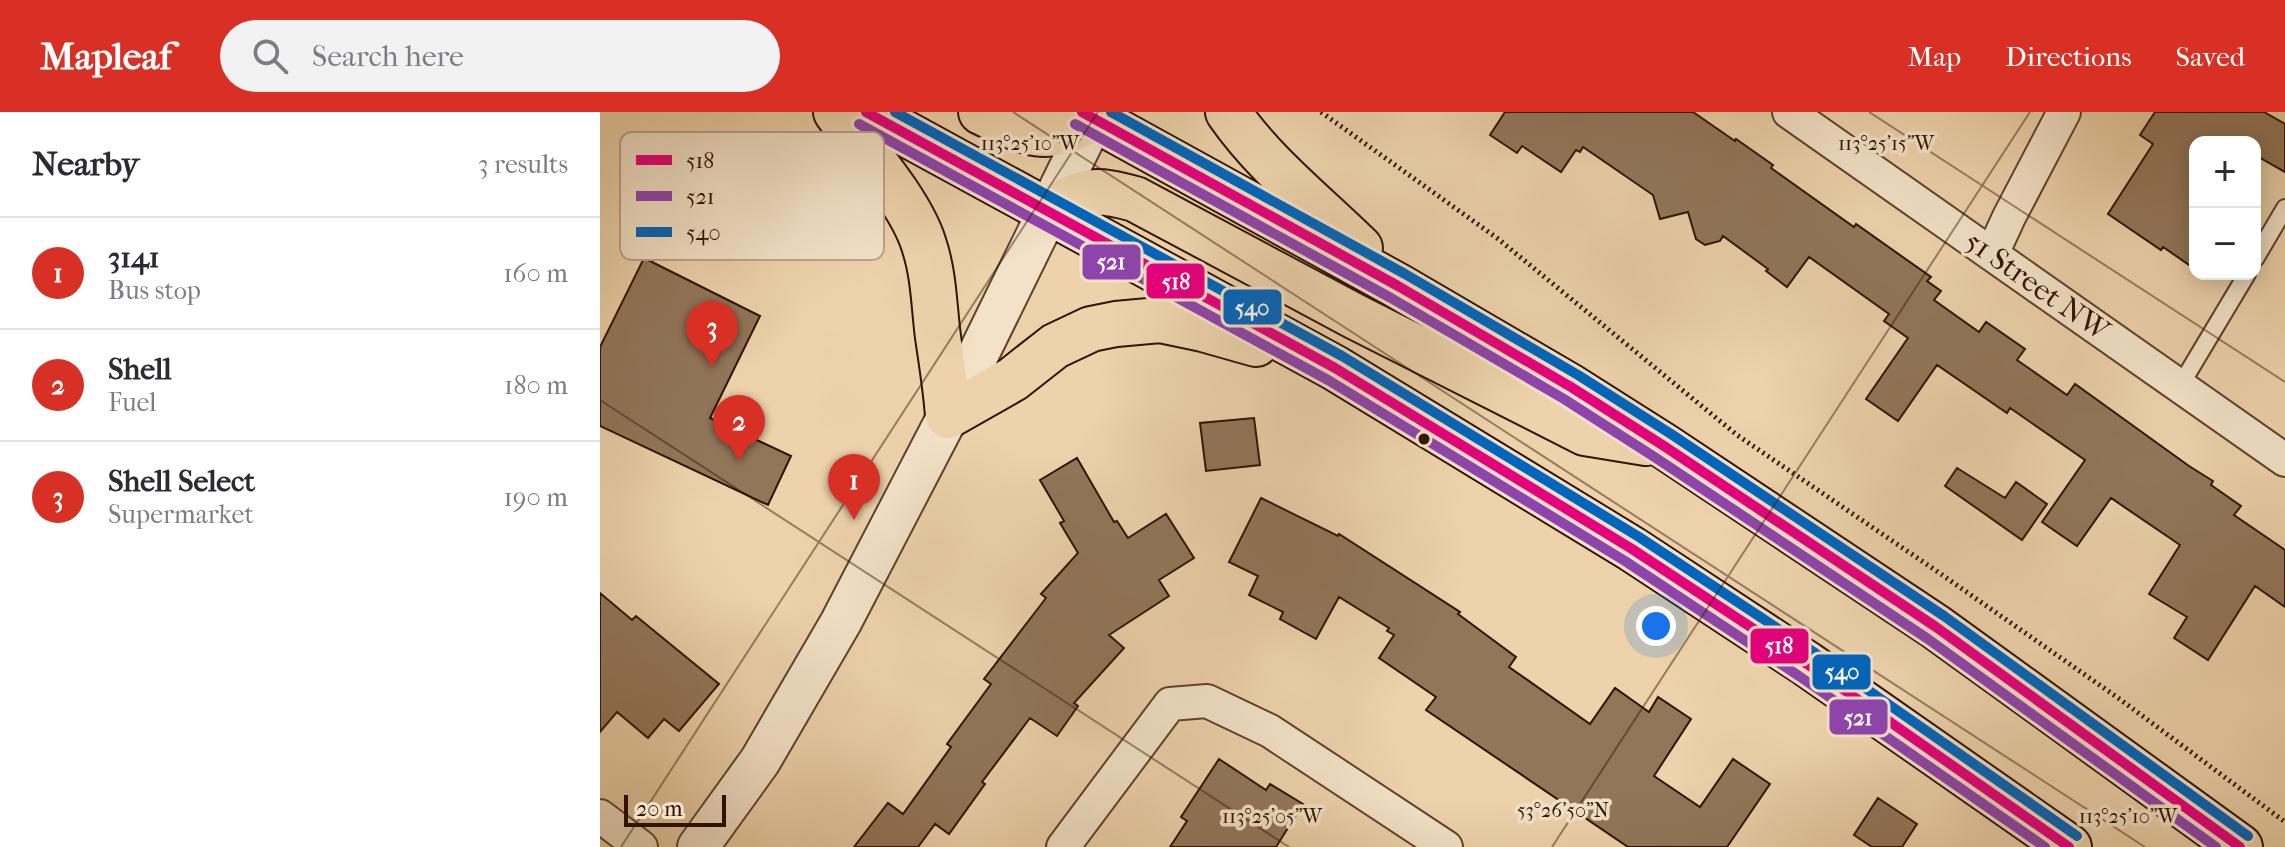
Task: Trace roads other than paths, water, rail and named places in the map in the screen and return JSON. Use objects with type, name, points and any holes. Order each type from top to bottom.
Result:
[{"type":"main road","points":[[836,112],[851,132]]},
{"type":"main road","points":[[866,112],[1335,368],[1632,549],[1807,664],[2069,847]]},
{"type":"main road","points":[[981,112],[1030,134],[1051,134],[1079,125],[1091,114],[1398,286],[1571,387],[1936,627],[2240,847]]},
{"type":"main road","points":[[1228,112],[1274,169],[1315,204],[1398,286]]},
{"type":"main road","points":[[884,178],[903,204],[924,243],[945,369],[948,416],[1013,379],[1072,337],[1116,324],[1160,320],[1203,329],[1335,368]]},
{"type":"main road","points":[[1049,210],[1075,194],[1116,193],[1135,199],[1354,316],[1585,433],[1664,446]]},
{"type":"street","name":"51 Street NW","points":[[1789,112],[2285,460]]},
{"type":"street","points":[[1992,254],[2064,112]]},
{"type":"street","points":[[698,847],[760,761],[834,635],[948,416],[1049,210],[1091,114]]},
{"type":"street","points":[[1063,847],[1170,704],[1207,701],[1270,731],[1446,847]]},
{"type":"street","points":[[600,816],[641,847]]},
{"type":"lane","points":[[2261,249],[2285,208]]},
{"type":"lane","points":[[2180,386],[2243,280]]},
{"type":"place","name":"Shell Select","points":[[712,367]]},
{"type":"place","name":"Shell","points":[[739,461]]},
{"type":"place","name":"3141","points":[[854,520]]}]
